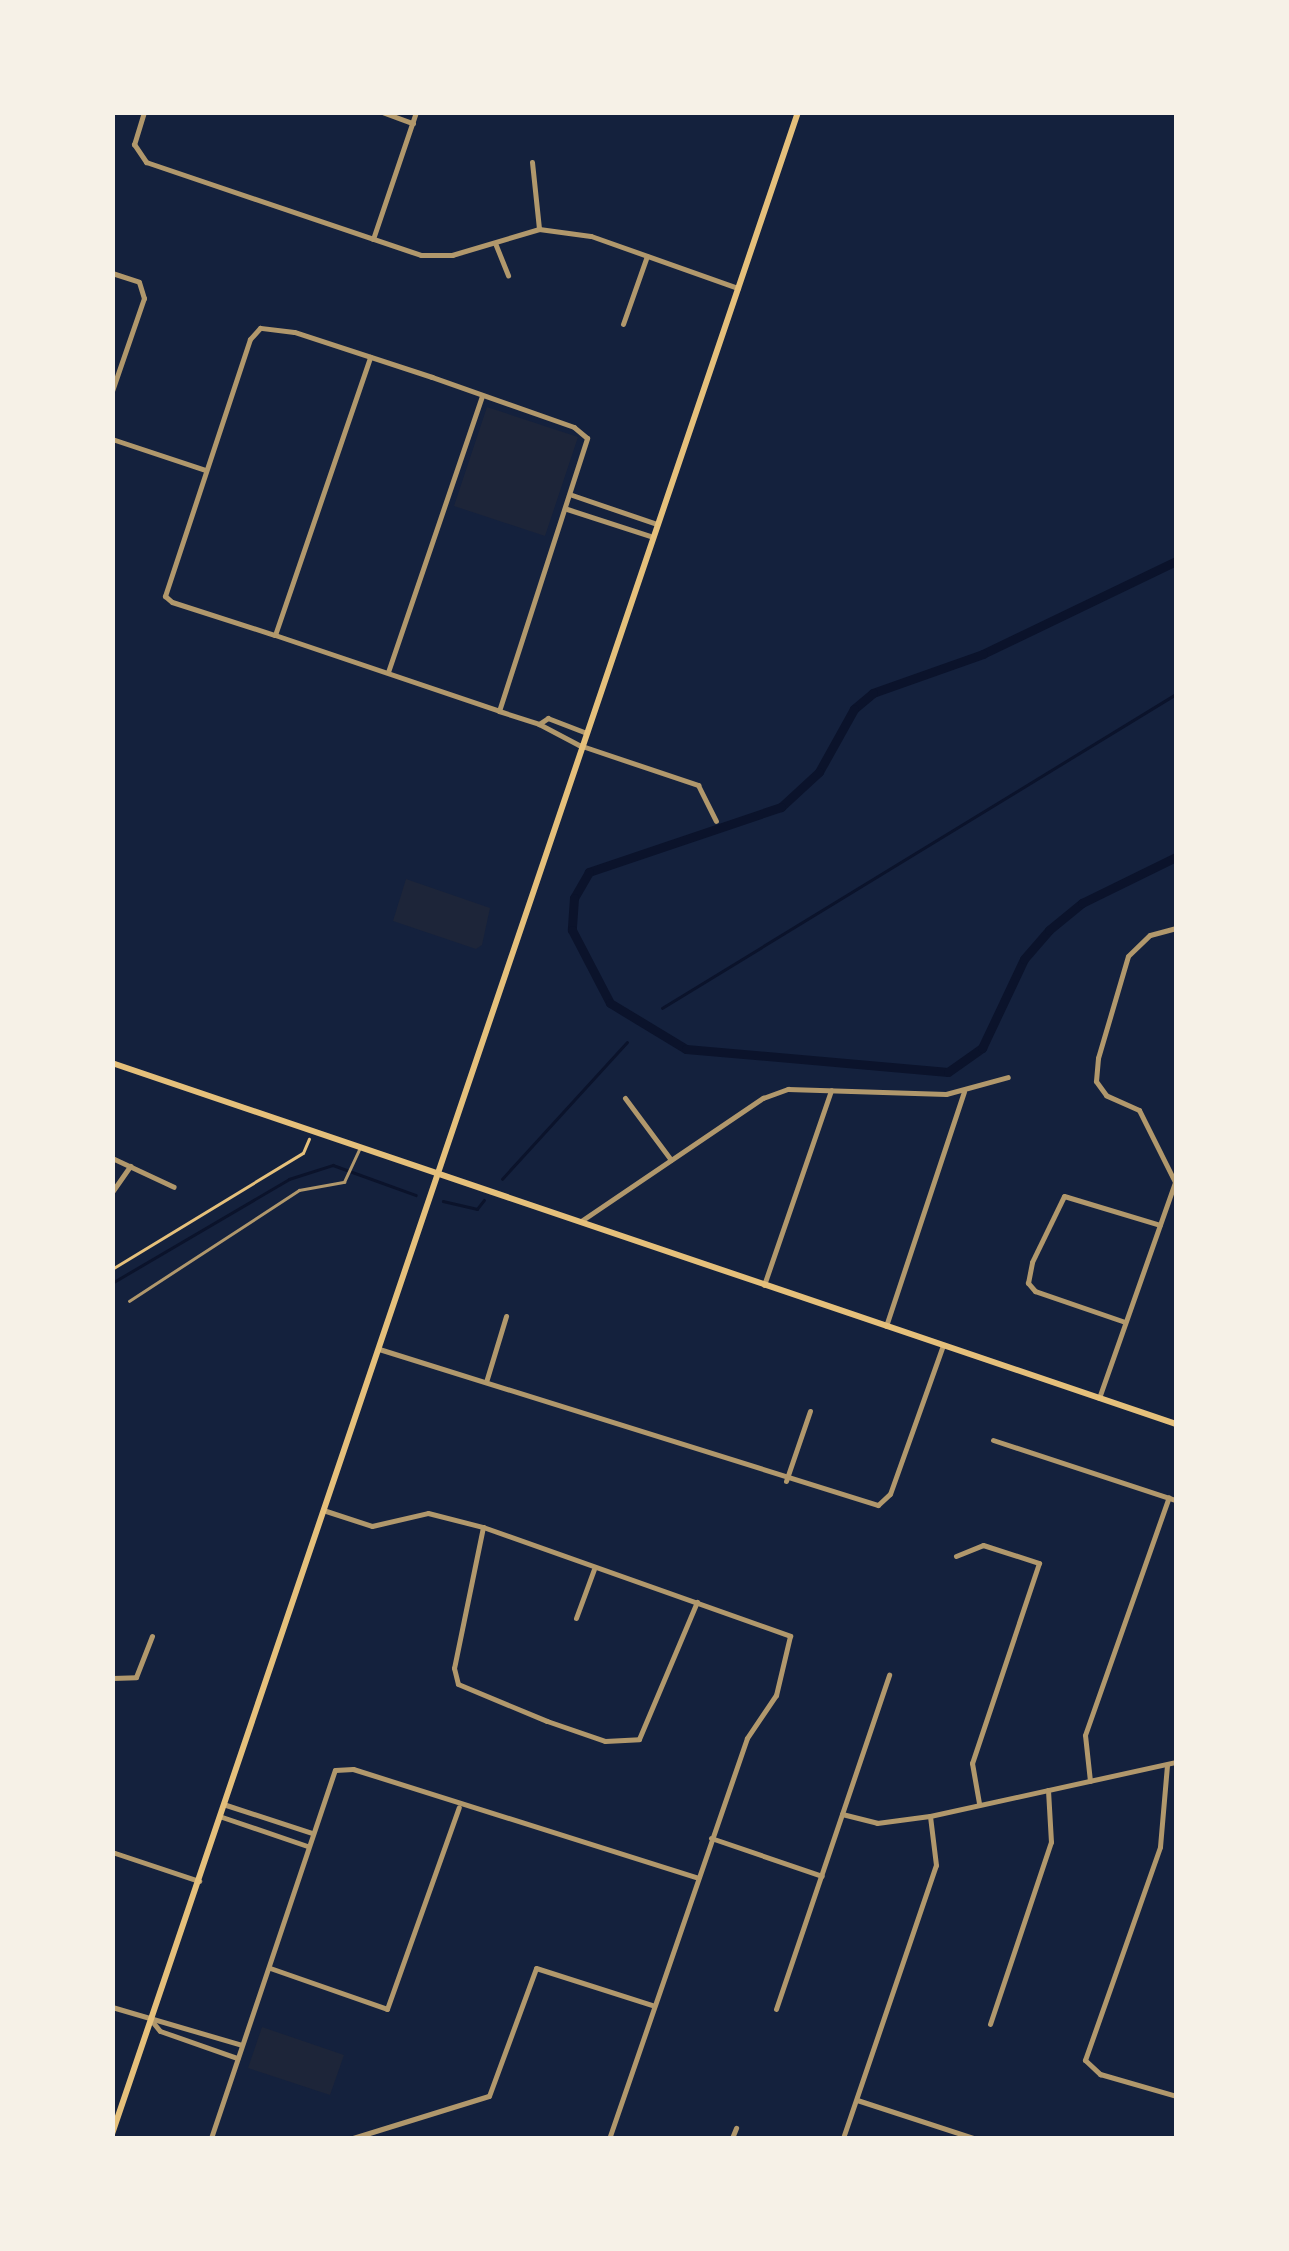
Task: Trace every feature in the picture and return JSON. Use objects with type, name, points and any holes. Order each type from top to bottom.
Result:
[{"type":"main road","points":[[112,2134],[326,1511],[654,523],[798,112]]},
{"type":"main road","points":[[112,1063],[1176,1424]]},
{"type":"street","points":[[144,112],[136,154],[146,162],[421,256],[495,243],[540,229],[591,236],[738,288]]},
{"type":"street","points":[[382,112],[413,123]]},
{"type":"street","points":[[373,239],[416,112]]},
{"type":"street","points":[[532,162],[540,229]]},
{"type":"street","points":[[495,243],[508,276]]},
{"type":"street","points":[[623,324],[647,256]]},
{"type":"street","points":[[112,274],[144,290],[112,390]]},
{"type":"street","points":[[499,711],[568,509],[587,438],[574,427],[370,357],[260,328],[205,470],[165,596],[275,635],[499,711],[539,724],[579,746],[698,785],[716,821]]},
{"type":"street","points":[[275,635],[370,357]]},
{"type":"street","points":[[387,673],[482,396]]},
{"type":"street","points":[[112,439],[205,470]]},
{"type":"street","points":[[572,495],[654,523]]},
{"type":"street","points":[[568,509],[650,536]]},
{"type":"street","points":[[539,724],[548,718],[584,732]]},
{"type":"street","points":[[1099,1398],[1176,1182],[1149,1122],[1096,1081],[1128,956],[1150,935],[1176,928]]},
{"type":"street","points":[[579,1223],[763,1098],[788,1089],[965,1091],[1008,1077]]},
{"type":"street","points":[[764,1285],[831,1090]]},
{"type":"street","points":[[886,1326],[965,1091]]},
{"type":"street","points":[[625,1098],[671,1160]]},
{"type":"street","points":[[112,1158],[174,1187]]},
{"type":"street","points":[[112,1192],[130,1166]]},
{"type":"street","points":[[1126,1322],[1034,1291],[1028,1282],[1032,1262],[1064,1196],[1160,1225]]},
{"type":"street","points":[[486,1382],[506,1316]]},
{"type":"street","points":[[379,1349],[786,1481],[885,1502],[942,1346]]},
{"type":"street","points":[[786,1481],[810,1411]]},
{"type":"street","points":[[993,1440],[1173,1498],[1084,1735],[1090,1780]]},
{"type":"street","points":[[326,1511],[372,1526],[428,1513],[483,1527],[594,1570],[790,1636],[776,1695],[747,1738],[609,2138]]},
{"type":"street","points":[[483,1527],[454,1668],[458,1684],[547,1721],[605,1741],[639,1739],[698,1602]]},
{"type":"street","points":[[956,1556],[983,1546],[1039,1563],[972,1763],[979,1803]]},
{"type":"street","points":[[576,1618],[594,1570]]},
{"type":"street","points":[[112,1678],[136,1677],[152,1636]]},
{"type":"street","points":[[776,2009],[889,1675]]},
{"type":"street","points":[[842,1814],[876,1822],[930,1816],[1176,1762]]},
{"type":"street","points":[[1168,1765],[1160,1847],[1086,2067],[1176,2096]]},
{"type":"street","points":[[211,2138],[335,1770],[353,1769],[459,1807],[698,1878]]},
{"type":"street","points":[[990,2024],[1051,1842],[1048,1790]]},
{"type":"street","points":[[226,1805],[312,1833]]},
{"type":"street","points":[[270,1968],[387,2009],[459,1807]]},
{"type":"street","points":[[842,2138],[936,1865],[930,1816]]},
{"type":"street","points":[[222,1817],[307,1846]]},
{"type":"street","points":[[711,1838],[822,1876]]},
{"type":"street","points":[[112,1852],[199,1881]]},
{"type":"street","points":[[354,2138],[489,2096],[536,1968],[652,2005]]},
{"type":"street","points":[[112,2007],[151,2020],[164,2018],[242,2045]]},
{"type":"street","points":[[151,2020],[160,2030],[238,2058]]},
{"type":"street","points":[[856,2099],[972,2138]]},
{"type":"street","points":[[732,2138],[736,2128]]},
{"type":"lane","points":[[129,1301],[299,1190],[348,1176],[359,1149]]},
{"type":"path","points":[[112,1270],[303,1152],[312,1132]]},
{"type":"shaded area","points":[[487,407],[578,437],[545,536],[454,506]]},
{"type":"shaded area","points":[[406,879],[490,908],[482,945],[476,949],[393,921]]},
{"type":"shaded area","points":[[262,2027],[344,2055],[330,2095],[248,2068]]},
{"type":"waterway","points":[[1176,561],[983,654],[873,693],[854,709],[819,772],[781,807],[589,872],[574,898],[572,930],[610,1003],[686,1049],[948,1072],[982,1048],[1024,959],[1049,930],[1082,903],[1176,857]]},
{"type":"waterway","points":[[662,1008],[1176,694]]},
{"type":"waterway","points":[[502,1179],[627,1042]]},
{"type":"waterway","points":[[112,1283],[289,1179],[333,1165],[416,1195]]},
{"type":"waterway","points":[[443,1201],[477,1209],[484,1200]]}]
